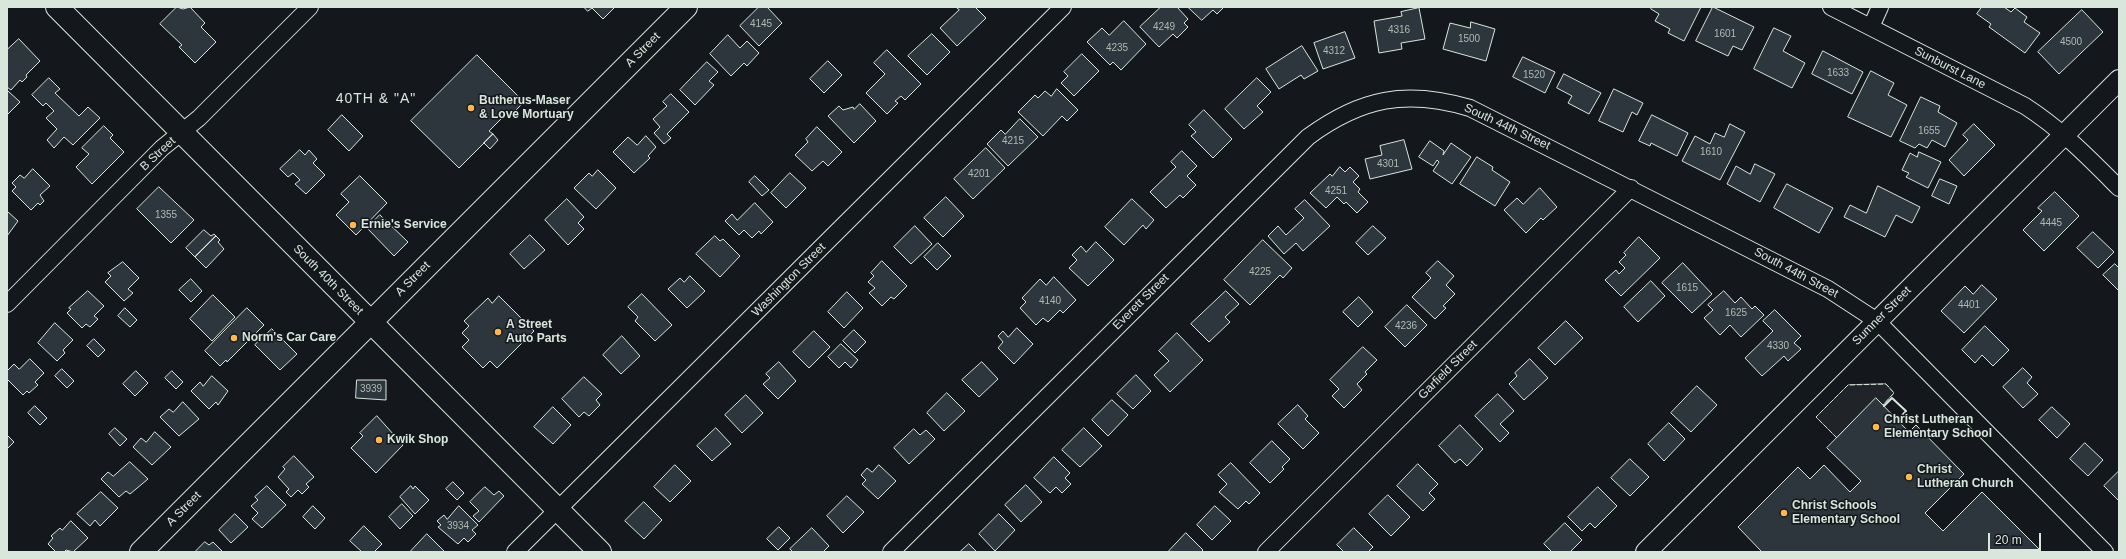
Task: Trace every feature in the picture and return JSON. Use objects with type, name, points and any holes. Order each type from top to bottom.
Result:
[{"type":"main road","name":"South 40th Street","points":[[57,7],[600,552]]},
{"type":"main road","name":"A Street","points":[[141,552],[686,7]]},
{"type":"street","name":"B Street","points":[[7,304],[162,148],[199,118],[310,7]]},
{"type":"street","name":"Washington Street","points":[[515,552],[1063,7]]},
{"type":"street","name":"Sunburst Lane","points":[[1830,7],[2025,106],[2065,134],[2119,188]]},
{"type":"street","points":[[1871,27],[1880,7]]},
{"type":"street","name":"Sumner Street","points":[[1646,552],[2119,80]]},
{"type":"street","name":"South 44th Street","points":[[1418,98],[1448,102],[1470,108],[1631,188],[1828,289],[1858,307],[1876,321],[2105,552]]},
{"type":"street","name":"Everett Street","points":[[891,552],[1308,137],[1330,120],[1355,108],[1382,100],[1418,98]]},
{"type":"street","name":"Garfield Street","points":[[1266,552],[1631,188]]},
{"type":"shaded area","points":[[1886,384],[1894,393],[1883,405],[1876,399],[1837,438],[1816,417],[1848,385]]},
{"type":"building","points":[[177,7],[183,9],[190,7],[205,23],[201,27],[216,42],[195,63],[179,47],[182,45],[160,24]]},
{"type":"building","points":[[584,7],[615,7],[603,19],[592,8],[588,11]]},
{"type":"building","points":[[759,7],[767,7],[782,23],[759,46],[740,26]]},
{"type":"building","points":[[956,7],[975,7],[986,18],[957,46],[940,28],[959,10]]},
{"type":"building","points":[[1161,7],[1177,7],[1188,19],[1184,23],[1188,27],[1177,38],[1173,34],[1159,47],[1140,27]]},
{"type":"building","points":[[1188,7],[1224,7],[1217,14],[1213,10],[1202,20]]},
{"type":"building","points":[[1652,7],[1701,7],[1684,41],[1668,33],[1670,29],[1655,21],[1659,14],[1651,9]]},
{"type":"building","points":[[1713,7],[1754,27],[1742,50],[1733,46],[1728,56],[1696,41]]},
{"type":"building","points":[[1982,7],[2004,7],[2011,12],[2015,8],[2027,17],[2024,22],[2040,33],[2025,53],[1989,27],[1991,24],[1977,14]]},
{"type":"building","points":[[1419,8],[1425,39],[1401,43],[1402,49],[1379,53],[1374,21],[1402,16],[1401,12]]},
{"type":"building","points":[[2082,10],[2103,32],[2059,74],[2038,52]]},
{"type":"building","points":[[1124,21],[1146,44],[1121,70],[1113,62],[1110,65],[1087,42],[1102,28],[1109,35]]},
{"type":"building","points":[[1471,22],[1495,29],[1486,61],[1443,49],[1450,23],[1470,28]]},
{"type":"building","points":[[1774,28],[1791,36],[1783,51],[1805,63],[1792,88],[1754,69]]},
{"type":"building","points":[[1345,32],[1355,58],[1323,69],[1314,43]]},
{"type":"building","points":[[932,34],[950,52],[927,75],[908,56]]},
{"type":"building","points":[[728,35],[740,48],[747,41],[759,53],[747,66],[744,63],[731,76],[710,54]]},
{"type":"building","points":[[19,39],[40,61],[26,75],[27,77],[22,82],[20,80],[11,90],[7,87],[7,50]]},
{"type":"building","points":[[1302,46],[1318,71],[1304,79],[1301,75],[1279,89],[1266,69]]},
{"type":"building","points":[[887,50],[921,84],[905,100],[901,96],[895,101],[898,103],[887,114],[866,93],[885,74],[874,63]]},
{"type":"building","points":[[1823,51],[1863,72],[1852,94],[1812,74]]},
{"type":"building","points":[[1082,54],[1099,71],[1074,96],[1061,83],[1068,76],[1064,72]]},
{"type":"building","name":"Butherus-Maser & Love Mortuary","points":[[477,55],[524,102],[509,117],[506,114],[489,131],[493,134],[459,168],[411,121]]},
{"type":"building","points":[[1523,57],[1555,72],[1545,93],[1513,77]]},
{"type":"building","points":[[828,61],[842,75],[824,93],[810,79]]},
{"type":"building","points":[[707,62],[718,72],[709,81],[714,85],[695,105],[680,90]]},
{"type":"building","points":[[1871,71],[1894,83],[1888,95],[1907,105],[1891,137],[1848,117]]},
{"type":"building","points":[[1564,74],[1601,93],[1589,114],[1568,103],[1572,96],[1557,88]]},
{"type":"building","points":[[49,78],[60,89],[55,93],[79,116],[88,107],[100,118],[73,145],[64,137],[54,148],[47,140],[57,129],[46,118],[54,111],[46,103],[43,106],[32,95]]},
{"type":"building","points":[[1257,78],[1271,92],[1257,106],[1263,112],[1244,129],[1225,109]]},
{"type":"building","points":[[1057,89],[1078,110],[1067,121],[1062,116],[1043,136],[1018,112],[1035,95],[1038,98],[1045,91],[1051,96]]},
{"type":"building","points":[[1614,89],[1643,103],[1637,115],[1632,112],[1623,132],[1599,121]]},
{"type":"building","points":[[8,91],[20,102],[7,115],[7,92]]},
{"type":"building","points":[[671,94],[689,112],[667,134],[671,138],[664,144],[654,133],[660,127],[653,119],[667,106],[663,102]]},
{"type":"building","points":[[1921,97],[1940,106],[1938,112],[1957,123],[1945,147],[1932,140],[1927,148],[1919,144],[1915,148],[1900,141]]},
{"type":"building","points":[[860,104],[876,121],[854,143],[828,116],[839,106],[843,110],[853,107],[854,109]]},
{"type":"building","points":[[1204,110],[1232,139],[1213,158],[1191,136],[1196,132],[1189,125]]},
{"type":"building","points":[[342,115],[363,136],[349,151],[328,130]]},
{"type":"building","points":[[1652,115],[1688,133],[1677,156],[1651,143],[1650,146],[1639,141]]},
{"type":"building","points":[[1020,119],[1038,137],[1008,166],[987,144],[1001,130],[1005,134]]},
{"type":"building","points":[[1730,124],[1745,132],[1720,180],[1682,161],[1695,136],[1710,144],[1715,133],[1724,137]]},
{"type":"building","points":[[1974,124],[1995,145],[1964,176],[1949,160],[1968,140],[1963,135]]},
{"type":"building","points":[[104,126],[113,135],[110,138],[124,152],[92,184],[76,167],[89,154],[82,148]]},
{"type":"building","points":[[817,127],[842,152],[828,166],[823,161],[812,171],[795,155],[808,142],[806,139]]},
{"type":"building","points":[[493,134],[498,140],[490,149],[484,143]]},
{"type":"building","points":[[646,136],[656,147],[648,156],[650,158],[634,173],[613,152],[628,137],[637,145]]},
{"type":"building","points":[[1404,140],[1412,169],[1370,179],[1365,159],[1382,155],[1380,146]]},
{"type":"building","points":[[1430,141],[1444,151],[1443,155],[1451,143],[1471,157],[1452,184],[1433,171],[1439,162],[1437,160],[1433,166],[1419,157]]},
{"type":"building","points":[[986,148],[1005,168],[973,199],[954,179]]},
{"type":"building","points":[[300,150],[305,155],[309,150],[317,159],[313,163],[325,175],[306,194],[295,184],[300,180],[293,173],[288,177],[280,169]]},
{"type":"building","points":[[1182,151],[1197,166],[1187,176],[1196,185],[1183,198],[1180,195],[1166,208],[1150,192],[1176,167],[1171,162]]},
{"type":"building","points":[[1919,152],[1941,162],[1928,188],[1906,177],[1909,173],[1902,170],[1910,153],[1917,157]]},
{"type":"building","points":[[1477,157],[1493,167],[1492,170],[1510,182],[1495,206],[1460,184]]},
{"type":"building","points":[[1755,164],[1775,174],[1760,202],[1727,184],[1736,166],[1750,174]]},
{"type":"building","points":[[1340,167],[1345,172],[1350,167],[1359,176],[1353,182],[1360,189],[1358,192],[1368,202],[1357,213],[1346,202],[1344,204],[1337,197],[1326,208],[1310,193],[1330,174],[1332,176]]},
{"type":"building","points":[[33,169],[50,186],[40,195],[44,201],[40,205],[38,203],[31,210],[12,191],[16,187],[12,183],[20,175],[24,178]]},
{"type":"building","points":[[598,170],[616,188],[596,209],[574,188],[589,173],[592,176]]},
{"type":"building","points":[[790,173],[806,188],[786,208],[771,193]]},
{"type":"building","points":[[360,176],[387,203],[356,235],[336,215],[349,202],[341,194]]},
{"type":"building","points":[[755,176],[769,190],[762,196],[749,182]]},
{"type":"building","points":[[1940,179],[1957,186],[1949,204],[1932,196]]},
{"type":"building","points":[[1787,184],[1833,208],[1819,233],[1774,208]]},
{"type":"building","points":[[1878,186],[1920,207],[1912,223],[1896,215],[1885,237],[1844,217],[1850,205],[1866,213]]},
{"type":"building","points":[[159,187],[194,220],[171,243],[137,209]]},
{"type":"building","points":[[1540,188],[1557,207],[1543,220],[1541,218],[1526,233],[1504,210],[1517,198],[1523,204]]},
{"type":"building","points":[[2055,192],[2079,216],[2044,251],[2023,230],[2042,211],[2038,208]]},
{"type":"building","points":[[946,197],[964,216],[943,237],[924,218]]},
{"type":"building","points":[[567,199],[584,217],[578,223],[584,229],[568,245],[545,220]]},
{"type":"building","points":[[1132,199],[1154,220],[1146,229],[1143,225],[1124,245],[1105,227]]},
{"type":"building","points":[[1305,200],[1330,226],[1303,251],[1296,243],[1284,254],[1268,236],[1278,226],[1286,235],[1304,218],[1295,209]]},
{"type":"building","points":[[755,203],[773,222],[761,234],[759,231],[752,238],[744,230],[739,235],[725,221],[732,214],[737,220]]},
{"type":"building","points":[[7,211],[18,221],[7,236]]},
{"type":"building","points":[[380,215],[408,242],[394,256],[367,228]]},
{"type":"building","points":[[915,226],[932,244],[911,264],[894,247]]},
{"type":"building","points":[[1373,226],[1386,238],[1368,255],[1356,243]]},
{"type":"building","points":[[204,230],[211,236],[214,234],[216,236],[195,257],[186,248]]},
{"type":"building","points":[[2093,232],[2114,252],[2098,268],[2077,248]]},
{"type":"building","points":[[530,235],[545,250],[524,269],[510,254]]},
{"type":"building","points":[[216,236],[220,240],[218,242],[224,249],[206,268],[195,257]]},
{"type":"building","points":[[715,236],[720,241],[723,239],[740,256],[720,277],[696,254]]},
{"type":"building","points":[[1639,237],[1660,258],[1621,296],[1605,280],[1616,270],[1619,274],[1625,268],[1619,262],[1626,255],[1624,253]]},
{"type":"building","points":[[1263,240],[1292,268],[1283,278],[1280,275],[1250,305],[1224,280]]},
{"type":"building","points":[[1096,242],[1114,260],[1088,286],[1069,268],[1077,260],[1072,255],[1081,246],[1086,252]]},
{"type":"building","points":[[938,243],[951,256],[937,270],[924,257]]},
{"type":"building","points":[[882,261],[907,286],[894,299],[891,297],[882,306],[869,293],[875,288],[868,282],[874,276],[871,273]]},
{"type":"building","points":[[1438,261],[1454,276],[1446,285],[1455,294],[1443,306],[1446,308],[1435,319],[1412,297],[1431,278],[1426,273]]},
{"type":"building","points":[[123,262],[139,278],[128,289],[133,293],[124,301],[105,282],[111,276],[108,273]]},
{"type":"building","points":[[1683,263],[1712,294],[1692,313],[1662,283]]},
{"type":"building","points":[[2115,264],[2119,268],[2119,291],[2103,275]]},
{"type":"building","points":[[690,276],[705,291],[687,308],[668,289],[680,278],[684,282]]},
{"type":"building","points":[[1054,277],[1076,300],[1063,313],[1060,310],[1048,322],[1043,318],[1036,325],[1020,308],[1026,302],[1022,298],[1040,279],[1046,285]]},
{"type":"building","points":[[191,279],[202,291],[191,302],[179,290]]},
{"type":"building","points":[[1651,281],[1665,296],[1638,322],[1624,307]]},
{"type":"building","points":[[1982,285],[1997,299],[1964,333],[1941,311],[1965,286],[1973,294]]},
{"type":"building","points":[[88,291],[104,306],[94,316],[98,319],[90,327],[86,324],[82,328],[67,313],[71,309],[69,308]]},
{"type":"building","points":[[1226,291],[1239,304],[1225,317],[1230,322],[1209,342],[1191,324]]},
{"type":"building","points":[[1724,291],[1735,303],[1741,297],[1752,309],[1755,306],[1764,315],[1741,337],[1730,325],[1720,335],[1704,318],[1713,310],[1708,305]]},
{"type":"building","points":[[847,292],[863,308],[844,328],[828,312]]},
{"type":"building","points":[[642,294],[672,325],[655,341],[635,321],[638,317],[628,307]]},
{"type":"building","points":[[213,295],[235,317],[212,341],[190,319]]},
{"type":"building","name":"A Street Auto Parts","points":[[499,296],[534,331],[497,368],[490,361],[483,368],[462,347],[469,340],[462,333],[469,326],[464,321],[488,298],[492,303]]},
{"type":"building","points":[[1359,297],[1373,312],[1358,327],[1343,312]]},
{"type":"building","points":[[1407,305],[1427,325],[1405,347],[1385,327]]},
{"type":"building","points":[[125,308],[137,320],[130,327],[118,316]]},
{"type":"building","name":"Norm's Car Care","points":[[247,308],[264,325],[227,362],[226,360],[220,366],[205,351]]},
{"type":"building","points":[[1775,310],[1801,336],[1794,343],[1801,349],[1788,361],[1784,356],[1762,376],[1745,358],[1773,331],[1763,321]]},
{"type":"building","points":[[1566,321],[1583,338],[1555,365],[1538,348]]},
{"type":"building","points":[[55,323],[73,340],[63,350],[65,353],[57,361],[38,343]]},
{"type":"building","points":[[1985,326],[2009,350],[1993,366],[1982,355],[1975,363],[1962,350]]},
{"type":"building","points":[[1017,328],[1033,344],[1014,364],[998,348],[1003,342],[998,336],[1003,331],[1008,337]]},
{"type":"building","points":[[272,329],[297,354],[280,370],[255,345]]},
{"type":"building","points":[[854,330],[866,342],[855,353],[843,341]]},
{"type":"building","points":[[814,331],[830,347],[809,368],[793,352]]},
{"type":"building","points":[[1177,333],[1203,360],[1170,392],[1154,375],[1169,361],[1159,351]]},
{"type":"building","points":[[622,336],[640,356],[621,374],[603,355]]},
{"type":"building","points":[[94,339],[105,350],[98,357],[87,346]]},
{"type":"building","points":[[841,344],[858,360],[851,368],[845,362],[839,368],[828,357]]},
{"type":"building","points":[[1363,347],[1377,360],[1365,372],[1367,374],[1357,384],[1362,390],[1344,408],[1332,396],[1339,389],[1330,380]]},
{"type":"building","points":[[30,359],[44,373],[35,382],[38,385],[29,393],[27,391],[23,395],[7,379],[7,371],[14,364],[19,369]]},
{"type":"building","points":[[1530,359],[1548,378],[1524,400],[1509,384],[1517,376],[1515,373]]},
{"type":"building","points":[[779,362],[796,381],[778,399],[763,384],[770,378],[766,374]]},
{"type":"building","points":[[982,362],[998,379],[979,397],[962,380]]},
{"type":"building","points":[[2023,368],[2032,377],[2027,383],[2038,394],[2023,408],[2003,387]]},
{"type":"building","points":[[62,369],[74,381],[67,388],[55,376]]},
{"type":"building","points":[[136,371],[148,383],[135,396],[123,384]]},
{"type":"building","points":[[172,371],[183,382],[176,389],[165,378]]},
{"type":"building","points":[[1136,375],[1151,391],[1133,409],[1117,394]]},
{"type":"building","points":[[212,376],[228,391],[218,405],[216,402],[209,409],[191,391],[200,382],[203,386]]},
{"type":"building","points":[[584,377],[602,394],[596,400],[600,405],[589,416],[584,412],[579,417],[562,399]]},
{"type":"building","name":"Kwik Shop","points":[[357,380],[386,380],[386,400],[356,398]]},
{"type":"building","points":[[1697,386],[1717,405],[1691,432],[1671,413]]},
{"type":"building","points":[[947,393],[965,411],[944,431],[927,413]]},
{"type":"building","points":[[1498,394],[1514,411],[1500,424],[1509,433],[1500,442],[1475,416]]},
{"type":"building","points":[[746,395],[763,413],[742,433],[725,415]]},
{"type":"building","name":"Christ Lutheran Church","points":[[1876,398],[1909,432],[1916,425],[1964,474],[1925,513],[1943,531],[1982,492],[2042,552],[1762,552],[1738,527],[1798,467],[1810,479],[1824,465],[1850,492],[1861,481],[1827,448]]},
{"type":"building","points":[[1112,400],[1128,415],[1108,436],[1092,420]]},
{"type":"building","points":[[183,402],[199,419],[179,436],[160,417],[169,409],[173,412]]},
{"type":"building","points":[[1298,405],[1308,416],[1305,419],[1319,433],[1303,449],[1278,424]]},
{"type":"building","points":[[35,406],[47,418],[40,425],[28,413]]},
{"type":"building","points":[[553,407],[571,425],[553,444],[534,427]]},
{"type":"building","points":[[2052,407],[2070,424],[2057,438],[2039,420]]},
{"type":"building","name":"Kwik Shop","points":[[377,416],[403,445],[376,473],[351,448],[363,436],[360,433]]},
{"type":"building","points":[[1669,423],[1685,439],[1664,461],[1648,444]]},
{"type":"building","points":[[1460,425],[1483,449],[1467,466],[1460,459],[1455,463],[1439,446]]},
{"type":"building","points":[[115,428],[127,439],[120,446],[109,434]]},
{"type":"building","points":[[716,428],[731,444],[712,461],[697,446]]},
{"type":"building","points":[[1084,428],[1102,446],[1080,467],[1062,450]]},
{"type":"building","points":[[914,429],[920,435],[926,430],[935,439],[909,464],[894,448]]},
{"type":"building","points":[[155,432],[171,447],[152,465],[133,447],[141,438],[146,442]]},
{"type":"building","points":[[7,435],[14,442],[7,449]]},
{"type":"building","points":[[1272,441],[1290,459],[1282,467],[1284,469],[1270,483],[1250,463]]},
{"type":"building","points":[[2085,443],[2103,460],[2088,476],[2070,459]]},
{"type":"building","points":[[294,456],[314,477],[306,484],[309,487],[302,494],[298,490],[291,497],[286,492],[289,489],[278,477],[285,469],[283,467]]},
{"type":"building","points":[[1054,457],[1070,473],[1065,478],[1071,484],[1062,493],[1056,487],[1050,493],[1034,478]]},
{"type":"building","points":[[1630,459],[1649,477],[1630,496],[1611,478]]},
{"type":"building","points":[[130,462],[148,479],[130,494],[126,491],[119,497],[101,479],[108,472],[113,476]]},
{"type":"building","points":[[1231,463],[1260,493],[1249,504],[1246,501],[1238,509],[1219,492],[1227,484],[1218,475]]},
{"type":"building","points":[[1418,464],[1438,484],[1429,493],[1435,499],[1423,511],[1397,486]]},
{"type":"building","points":[[675,465],[691,481],[670,502],[654,487]]},
{"type":"building","points":[[879,465],[896,481],[878,499],[862,484],[866,480],[861,475],[867,468],[872,472]]},
{"type":"building","points":[[2119,471],[2119,501],[2104,486]]},
{"type":"building","points":[[453,482],[464,493],[457,500],[446,489]]},
{"type":"building","points":[[1026,485],[1042,502],[1021,522],[1005,505]]},
{"type":"building","points":[[267,486],[286,505],[262,528],[252,519],[258,513],[251,506],[258,500],[255,497]]},
{"type":"building","points":[[411,486],[413,489],[415,486],[429,500],[415,514],[400,497]]},
{"type":"building","points":[[485,487],[494,495],[499,491],[504,496],[479,522],[473,516],[479,511],[470,502]]},
{"type":"building","points":[[1598,487],[1617,506],[1595,528],[1590,523],[1582,531],[1568,517]]},
{"type":"building","points":[[101,492],[118,508],[100,526],[95,520],[90,526],[77,514]]},
{"type":"building","points":[[1388,495],[1410,517],[1391,536],[1369,514]]},
{"type":"building","points":[[847,496],[864,512],[843,533],[827,516]]},
{"type":"building","points":[[644,502],[662,520],[644,539],[625,521]]},
{"type":"building","points":[[402,504],[413,516],[400,529],[389,517]]},
{"type":"building","points":[[313,506],[325,518],[315,529],[303,517]]},
{"type":"building","points":[[459,506],[478,525],[472,530],[476,534],[468,542],[464,538],[458,544],[438,527],[441,525],[437,521],[444,515],[447,519]]},
{"type":"building","points":[[1215,506],[1231,521],[1212,540],[1197,525]]},
{"type":"building","points":[[235,514],[248,527],[231,543],[219,530]]},
{"type":"building","points":[[999,514],[1015,530],[995,551],[979,534]]},
{"type":"building","points":[[71,521],[88,538],[73,552],[66,550],[64,552],[56,552],[48,544],[53,538],[51,536],[60,528],[62,530]]},
{"type":"building","points":[[1565,523],[1582,540],[1570,552],[1552,552],[1544,544]]},
{"type":"building","points":[[364,526],[382,544],[374,552],[362,552],[350,541]]},
{"type":"building","points":[[779,527],[790,538],[778,550],[767,539]]},
{"type":"building","points":[[812,528],[829,546],[823,552],[793,552],[790,549]]},
{"type":"building","points":[[1354,528],[1373,547],[1368,552],[1344,552],[1337,545]]},
{"type":"building","points":[[1186,533],[1203,550],[1201,552],[1168,552]]},
{"type":"building","points":[[427,534],[445,552],[410,552]]},
{"type":"building","points":[[205,542],[209,545],[213,542],[223,552],[195,552]]},
{"type":"building","points":[[969,544],[977,552],[960,552]]},
{"type":"fence","points":[[1837,438],[1816,417],[1848,385],[1886,384],[1894,393],[1883,405]]},
{"type":"wall","points":[[1884,406],[1892,398],[1906,411],[1898,420]]},
{"type":"place","name":"Butherus-Maser & Love Mortuary","points":[[471,108]]},
{"type":"place","name":"Ernie's Service","points":[[353,225]]},
{"type":"place","name":"A Street Auto Parts","points":[[498,332]]},
{"type":"place","name":"Norm's Car Care","points":[[234,338]]},
{"type":"place","name":"Christ Lutheran Elementary School","points":[[1876,427]]},
{"type":"place","name":"Kwik Shop","points":[[379,440]]},
{"type":"place","name":"Christ Lutheran Church","points":[[1909,477]]},
{"type":"place","name":"Christ Schools Elementary School","points":[[1784,513]]},
{"type":"district","name":"40TH & \"A\"","points":[[376,99]]}]
